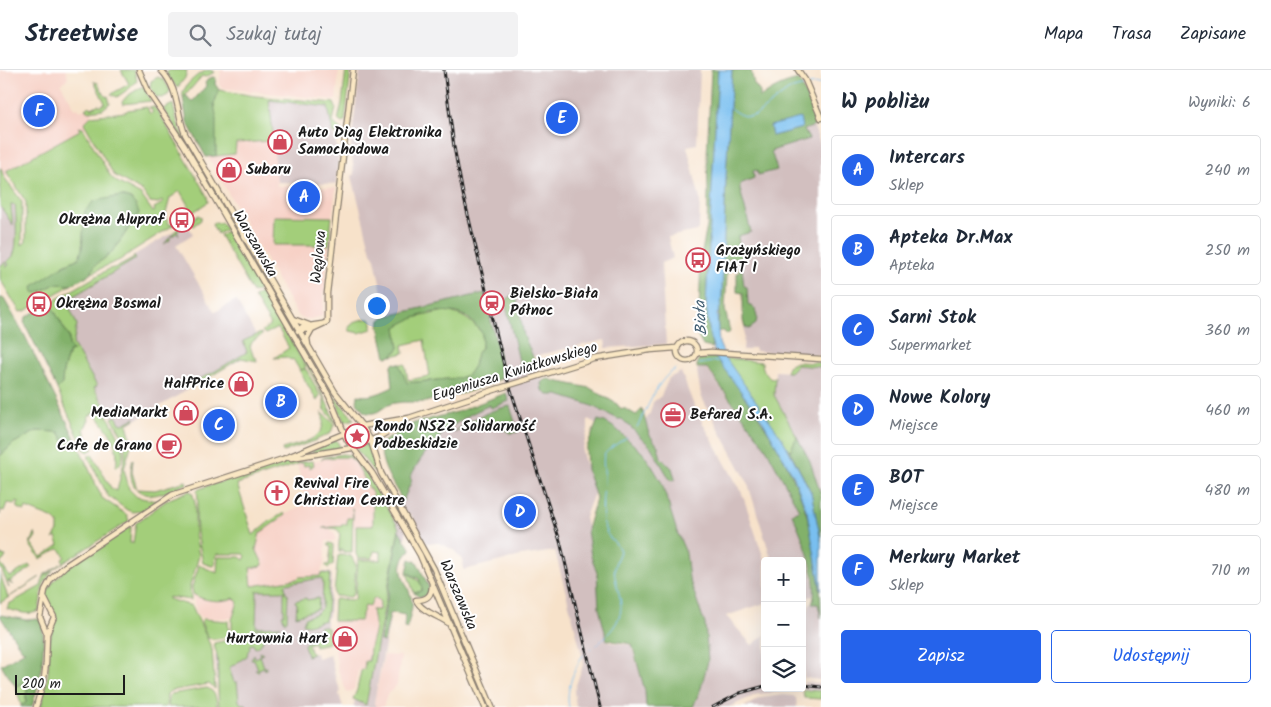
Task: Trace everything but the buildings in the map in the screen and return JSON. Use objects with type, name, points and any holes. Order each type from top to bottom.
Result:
[{"type":"street","name":"Warszawska","points":[[139,70],[149,93],[184,145],[329,396],[344,434],[352,448],[379,483],[428,572],[485,707]]},
{"type":"street","name":"Warszawska","points":[[161,70],[172,85],[185,134],[340,401],[362,426],[371,441],[384,479],[434,569],[492,707]]},
{"type":"street","name":"Węglowa","points":[[293,333],[326,322],[327,292],[353,70]]},
{"type":"street","points":[[798,70],[806,81]]},
{"type":"street","points":[[802,70],[821,118]]},
{"type":"street","points":[[292,319],[311,327],[308,347]]},
{"type":"street","points":[[685,341],[694,343],[698,350],[693,359],[684,360],[676,351],[685,341]]},
{"type":"street","name":"Eugeniusza Kwiatkowskiego","points":[[283,459],[362,426],[409,418],[594,359],[650,350],[676,351]]},
{"type":"street","points":[[698,350],[821,360]]},
{"type":"street","name":"Eugeniusza Kwiatkowskiego","points":[[283,459],[352,448],[379,438],[409,418]]},
{"type":"street","points":[[374,450],[379,438]]},
{"type":"street","points":[[310,449],[313,455]]},
{"type":"street","points":[[47,634],[40,619],[41,612],[48,582],[60,570],[170,496],[283,459]]},
{"type":"street","points":[[432,580],[430,595],[426,599],[416,600],[417,603],[424,610],[450,624]]},
{"type":"street","points":[[36,707],[45,671],[47,634],[54,617],[44,598]]},
{"type":"street","points":[[41,612],[49,610]]},
{"type":"street","points":[[43,623],[50,623]]},
{"type":"shaded area","points":[[0,70],[66,70],[68,78],[61,84],[75,109],[91,111],[91,116],[86,121],[86,127],[6,171],[8,176],[4,177],[0,171]]},
{"type":"shaded area","points":[[221,70],[339,70],[336,100],[222,88],[219,85]]},
{"type":"shaded area","points":[[360,70],[700,70],[697,144],[687,146],[700,199],[699,229],[668,237],[673,258],[661,263],[666,344],[606,348],[605,340],[530,357],[545,385],[642,427],[650,413],[653,402],[661,396],[669,378],[681,372],[696,411],[742,493],[763,557],[761,557],[761,604],[726,616],[752,645],[761,638],[761,692],[784,692],[758,694],[729,707],[693,707],[705,675],[705,624],[689,578],[686,553],[677,532],[662,483],[634,449],[621,437],[588,419],[588,429],[582,452],[594,493],[585,517],[596,571],[602,620],[608,642],[631,645],[650,707],[576,707],[574,691],[584,662],[555,551],[521,556],[464,570],[463,561],[454,550],[439,543],[426,543],[410,513],[374,703],[376,707],[353,707],[370,651],[382,591],[383,568],[402,496],[417,462],[450,424],[507,395],[501,379],[499,354],[484,293],[384,317],[379,294],[382,293],[375,259],[371,252],[352,176],[354,174],[351,144]],"holes":[[[511,409],[510,433],[494,423],[460,430]]]},
{"type":"shaded area","points":[[801,93],[821,146],[821,355],[755,351],[754,348],[743,350],[747,287],[744,286],[738,236],[740,188],[747,124]]},
{"type":"shaded area","points":[[269,100],[328,107],[339,153],[336,184],[277,182]]},
{"type":"shaded area","points":[[274,141],[277,186],[336,188],[332,217],[274,217],[273,244],[329,245],[322,316],[310,319],[301,318],[296,313],[208,157],[235,154],[235,143]]},
{"type":"shaded area","points":[[0,171],[22,202],[17,260],[0,272]]},
{"type":"shaded area","points":[[187,224],[193,234],[176,245],[215,312],[236,300],[257,337],[245,343],[247,350],[246,359],[241,359],[127,425],[118,427],[69,345],[69,337],[50,303],[135,257],[134,255]]},
{"type":"shaded area","points":[[797,365],[821,367],[821,495],[810,461],[774,395],[775,371],[790,372]]},
{"type":"shaded area","points":[[706,368],[766,448],[800,510],[792,514],[802,534],[807,552],[815,591],[813,596],[806,597],[806,557],[771,557],[747,481],[701,396],[698,369]]},
{"type":"shaded area","points":[[348,456],[356,462],[378,495],[373,495],[373,526],[330,527],[336,539],[334,541],[326,541],[321,577],[248,588],[246,562],[260,533],[287,513],[303,506],[305,499],[297,463],[321,460],[322,458]]},
{"type":"shaded area","points":[[321,572],[330,572],[332,576],[329,616],[326,620],[326,626],[329,630],[312,634],[314,642],[308,644],[310,652],[316,653],[317,658],[330,654],[336,680],[341,691],[339,694],[343,707],[219,707],[215,656],[243,632],[248,588],[320,577]]},
{"type":"shaded area","points":[[193,594],[239,597],[239,604],[234,618],[203,618],[197,613]]},
{"type":"shaded area","points":[[374,598],[378,599],[380,603],[379,610],[374,614],[375,629],[370,647],[369,661],[365,661],[364,669],[358,671],[354,689],[347,693],[338,670],[333,620],[360,621],[365,605]]},
{"type":"shaded area","points":[[810,603],[818,604],[821,618],[821,680],[806,678],[806,618]]},
{"type":"shaded area","points":[[384,655],[401,656],[397,685],[387,695],[383,707],[376,707],[374,703]]},
{"type":"shaded area","points":[[806,682],[821,683],[821,691],[806,690]]},
{"type":"shaded area","points":[[784,695],[796,698],[797,707],[744,707],[761,698]]},
{"type":"green space","points":[[121,70],[134,70],[137,81],[117,97],[111,94],[129,84]]},
{"type":"green space","points":[[170,70],[187,70],[185,78],[177,88],[166,73]]},
{"type":"green space","points":[[209,70],[215,72],[205,77],[202,76],[183,98],[184,89],[187,85],[200,74]]},
{"type":"green space","points":[[346,70],[351,70],[345,121],[342,123],[338,120]]},
{"type":"green space","points":[[711,70],[718,70],[706,305],[712,348],[703,346],[698,337],[701,257],[707,226],[707,156]]},
{"type":"green space","points":[[732,70],[751,70],[754,84],[760,92],[760,98],[779,86],[799,80],[819,124],[804,130],[809,139],[771,151],[777,170],[758,175],[757,170],[753,171],[754,178],[740,184],[751,232],[738,236],[744,286],[747,287],[748,304],[755,309],[757,317],[756,324],[749,329],[745,327],[743,321],[743,293],[737,292],[739,259],[728,258],[725,309],[730,332],[727,335],[724,331],[718,331],[722,292]],"holes":[[[799,119],[802,128],[772,136],[770,126]]]},
{"type":"green space","points":[[158,77],[164,80],[170,90],[168,95],[162,98],[156,97],[150,87],[151,81]]},
{"type":"green space","points":[[209,78],[216,78],[215,84],[219,90],[214,104],[216,115],[216,156],[206,157],[187,122],[183,98],[186,95],[193,101],[206,86],[205,83]]},
{"type":"green space","points":[[97,82],[106,97],[108,96],[110,103],[103,109],[89,111],[85,109],[105,103],[95,83]]},
{"type":"green space","points":[[143,86],[151,101],[123,104],[122,102],[127,96]]},
{"type":"green space","points":[[219,90],[255,96],[334,103],[336,108],[333,121],[343,134],[333,134],[328,107],[269,100],[274,141],[236,143],[235,154],[216,156],[214,104]]},
{"type":"green space","points":[[173,104],[184,137],[214,188],[212,189],[163,109]]},
{"type":"green space","points":[[147,107],[150,114],[153,112],[149,107],[154,107],[158,111],[207,196],[208,202],[191,213],[180,191],[170,198],[165,217],[170,225],[188,216],[120,260],[92,273],[94,267],[114,249],[139,213],[131,199],[125,197],[107,199],[96,204],[85,211],[82,249],[79,258],[64,265],[38,293],[55,284],[71,285],[20,312],[0,279],[0,266],[6,262],[6,267],[9,265],[7,261],[13,256],[15,251],[16,231],[15,205],[11,205],[13,225],[0,206],[0,168],[4,177],[22,202],[22,245],[26,242],[26,202],[6,171],[80,130],[79,127],[83,128],[111,177],[141,195],[153,212],[155,211],[154,208],[163,203],[162,201],[158,203],[150,202],[143,192],[114,175],[84,123],[91,116]]},
{"type":"green space","points":[[122,196],[133,202],[139,213],[110,254],[94,267],[92,273],[71,285],[55,284],[38,293],[33,292],[32,287],[64,265],[79,258],[82,249],[85,211],[94,201]]},
{"type":"green space","points":[[221,204],[293,326],[261,275]]},
{"type":"green space","points":[[199,215],[201,217],[201,220],[193,226],[189,221]]},
{"type":"green space","points":[[274,216],[332,217],[329,245],[273,245]]},
{"type":"green space","points":[[189,221],[191,224],[177,231],[179,235],[177,233],[170,237],[178,228]]},
{"type":"green space","points":[[214,222],[222,223],[226,229],[218,234],[212,225]]},
{"type":"green space","points":[[227,231],[261,289],[253,293],[220,235]]},
{"type":"green space","points":[[134,255],[136,259],[72,297],[68,304],[77,325],[73,344],[97,386],[94,388],[109,413],[107,415],[121,442],[123,456],[116,468],[115,444],[94,412],[88,417],[89,419],[84,430],[93,449],[88,452],[84,449],[57,389],[62,384],[63,371],[69,352],[69,337],[50,303],[109,269],[118,267],[133,259]]},
{"type":"green space","points":[[254,275],[265,290],[314,375],[337,425],[324,408],[324,399],[313,376]]},
{"type":"green space","points":[[262,292],[306,367],[302,370],[299,369],[293,359],[291,360],[286,357],[274,358],[289,348],[278,328],[265,334],[262,331],[271,325],[254,297]]},
{"type":"green space","points":[[484,293],[499,354],[501,379],[464,393],[426,402],[395,403],[374,413],[364,412],[357,402],[358,395],[381,393],[393,387],[391,366],[394,363],[399,364],[407,383],[458,378],[468,375],[482,346],[482,333],[468,318],[451,312],[432,313],[422,315],[396,327],[399,348],[392,356],[386,357],[379,326],[380,320],[384,317]]},
{"type":"green space","points":[[512,294],[517,299],[524,336],[534,359],[533,368],[528,372],[523,370],[519,361],[505,302]]},
{"type":"green space","points":[[0,297],[4,299],[24,334],[74,436],[70,441],[64,441],[59,432],[37,431],[14,443],[0,456]]},
{"type":"green space","points":[[50,303],[69,337],[69,345],[73,351],[69,352],[63,371],[62,384],[57,389],[24,322],[26,317]]},
{"type":"green space","points":[[445,311],[466,318],[482,333],[482,346],[477,353],[474,366],[468,375],[458,378],[406,383],[399,364],[405,364],[408,380],[430,376],[424,340],[403,345],[404,353],[392,356],[399,348],[396,327],[409,319]]},
{"type":"green space","points":[[370,319],[372,329],[359,333],[350,331],[349,327],[356,321]]},
{"type":"green space","points":[[261,333],[262,335],[253,341],[250,346],[257,361],[241,358],[196,385],[192,385],[195,381],[247,352],[243,341]]},
{"type":"green space","points":[[300,336],[334,396],[354,419],[344,422],[336,401]]},
{"type":"green space","points":[[706,356],[714,357],[731,377],[764,425],[792,476],[803,502],[811,529],[820,586],[821,618],[818,604],[812,604],[814,583],[812,571],[801,533],[792,514],[799,510],[766,448],[707,368],[697,368],[698,360]]},
{"type":"green space","points":[[725,358],[762,362],[767,376],[771,379],[775,377],[774,395],[797,437],[790,451]]},
{"type":"green space","points":[[796,362],[821,363],[821,367],[797,365],[790,372],[786,372],[788,366]]},
{"type":"green space","points":[[306,369],[320,395],[317,401],[299,370]]},
{"type":"green space","points":[[549,379],[590,388],[617,404],[620,408],[636,415],[642,409],[649,434],[658,446],[661,458],[672,468],[675,479],[671,481],[651,447],[622,419],[618,419],[590,405],[558,395],[548,395],[542,390],[541,383]]},
{"type":"green space","points":[[506,393],[509,401],[491,408],[490,405],[477,411],[453,425],[433,443],[410,478],[412,480],[403,501],[384,466],[381,443],[414,423],[457,412]]},
{"type":"green space","points":[[510,406],[518,432],[510,433],[494,423],[471,426],[454,432],[480,416]]},
{"type":"green space","points":[[322,412],[334,424],[331,433],[283,452],[282,449],[306,442],[318,434],[322,428]]},
{"type":"green space","points":[[116,416],[120,423],[123,424],[135,418],[127,424],[132,442],[124,469],[129,489],[137,497],[156,501],[156,503],[144,511],[132,512],[127,510],[108,496],[89,458],[89,455],[92,454],[111,488],[117,491],[125,457],[125,445],[123,437],[112,418]]},
{"type":"green space","points":[[598,420],[615,428],[642,452],[652,466],[662,483],[677,532],[686,553],[689,578],[705,624],[708,661],[701,688],[693,707],[646,707],[645,691],[632,644],[607,640],[599,608],[597,573],[591,556],[587,530],[596,498],[587,470],[586,449]]},
{"type":"green space","points":[[400,423],[379,436],[374,426]]},
{"type":"green space","points":[[37,431],[59,432],[70,441],[74,436],[102,498],[127,515],[129,521],[44,575],[64,562],[62,559],[65,557],[61,550],[58,549],[40,559],[30,545],[30,541],[32,541],[35,533],[36,537],[31,543],[41,557],[59,545],[56,537],[53,539],[58,531],[58,523],[54,519],[26,508],[25,511],[17,508],[19,502],[17,501],[15,504],[7,503],[4,511],[1,510],[0,515],[0,456],[14,443]]},
{"type":"green space","points":[[359,431],[362,432],[362,442],[355,443],[352,442],[351,435],[352,432]]},
{"type":"green space","points":[[797,437],[810,461],[821,495],[821,541],[811,492],[790,451]]},
{"type":"green space","points":[[336,440],[341,448],[312,453],[313,451]]},
{"type":"green space","points":[[368,444],[376,471],[374,472],[356,449]]},
{"type":"green space","points":[[342,454],[350,455],[368,476],[399,528],[366,705],[353,699],[365,661],[369,661],[370,647],[375,629],[372,610],[379,610],[380,603],[378,599],[374,598],[370,606],[365,605],[360,621],[336,621],[333,620],[334,600],[355,600],[358,560],[381,560],[381,552],[374,551],[372,558],[358,558],[356,554],[356,526],[373,526],[373,495],[356,463],[349,457],[324,458],[321,460],[324,457]]},
{"type":"green space","points":[[133,459],[132,472],[137,489],[133,484],[131,472]]},
{"type":"green space","points":[[313,461],[314,465],[310,468],[309,465],[304,466],[301,463],[237,484],[253,535],[270,521],[284,513],[285,515],[260,533],[256,549],[263,564],[262,566],[250,568],[252,586],[297,579],[299,577],[320,576],[321,573],[330,574],[325,620],[308,625],[303,624],[305,618],[317,613],[322,608],[323,582],[321,578],[285,585],[286,593],[288,594],[287,620],[285,622],[282,615],[284,615],[284,591],[257,591],[256,627],[281,626],[272,629],[255,629],[255,635],[265,636],[261,644],[255,648],[253,644],[249,645],[250,649],[247,656],[229,668],[234,682],[237,682],[239,701],[241,704],[246,704],[247,707],[219,707],[218,662],[214,643],[228,640],[232,637],[232,620],[238,602],[234,598],[218,601],[207,600],[193,594],[192,587],[199,565],[217,573],[218,557],[240,557],[244,560],[246,556],[244,554],[218,554],[216,555],[215,565],[203,563],[197,533],[197,490],[285,463]]},
{"type":"green space","points":[[186,481],[187,484],[154,495],[146,494],[137,489],[155,490]]},
{"type":"green space","points":[[189,491],[192,492],[195,502],[195,533],[199,556],[190,586],[191,600],[168,597],[168,599],[192,606],[212,649],[215,689],[209,684],[170,691],[167,694],[166,707],[41,707],[48,674],[50,639],[56,615],[47,600],[47,594],[51,585],[70,566],[96,547],[131,526],[130,543],[133,543],[136,523],[167,500]]},
{"type":"green space","points":[[347,518],[353,518],[352,552],[343,552],[341,549],[341,552],[339,552],[339,531],[323,528],[342,526],[342,524],[347,524]]},
{"type":"green space","points":[[399,530],[411,550],[402,563],[402,570],[411,595],[412,608],[407,629],[404,628],[405,615],[390,614],[384,642],[380,641]]},
{"type":"green space","points":[[329,543],[333,544],[334,547],[333,565],[328,568],[326,565],[329,565],[331,547],[328,545]]},
{"type":"green space","points":[[0,555],[6,556],[0,563]]},
{"type":"green space","points":[[338,556],[351,556],[356,565],[354,592],[350,597],[335,596],[334,593]]},
{"type":"green space","points":[[410,559],[417,562],[429,587],[428,594],[421,597],[414,593],[421,591],[419,579],[407,572]]},
{"type":"green space","points":[[0,563],[10,577],[29,565],[31,568],[11,581],[8,580],[13,585],[8,582],[9,588],[0,566]]},
{"type":"green space","points":[[53,571],[44,585],[39,611],[27,613],[7,609],[9,604],[41,586],[44,576]]},
{"type":"green space","points":[[407,572],[421,583],[421,591],[414,593]]},
{"type":"green space","points":[[0,573],[8,598],[0,603]]},
{"type":"green space","points":[[306,598],[307,600],[319,598],[318,609],[296,616],[297,603],[295,601]]},
{"type":"green space","points":[[1,615],[42,621],[42,665],[32,707],[21,707],[21,705],[26,703],[28,680],[16,687],[1,665],[25,651],[22,650]]},
{"type":"green space","points":[[203,619],[228,621],[229,635],[219,639],[208,638],[201,622]]},
{"type":"green space","points":[[319,627],[328,628],[329,643],[315,646],[314,642],[308,644],[310,652],[313,654],[307,656],[304,645],[310,641],[304,632],[314,628],[315,633],[320,631]]},
{"type":"green space","points":[[259,652],[263,654],[260,655],[264,667],[259,669],[258,672],[255,670],[258,669],[254,659],[251,660],[254,654],[255,658],[260,656]]},
{"type":"green space","points":[[28,680],[26,704],[21,705],[16,687]]},
{"type":"green space","points":[[207,688],[215,696],[217,707],[168,707],[171,694]]},
{"type":"green space","points":[[806,690],[821,691],[821,699],[804,698],[803,692],[806,692]]},
{"type":"water","points":[[718,70],[732,70],[722,292],[721,306],[717,315],[719,343],[725,357],[782,438],[811,492],[821,541],[821,590],[807,512],[793,475],[762,420],[716,358],[710,336],[706,305]]},
{"type":"water","points":[[800,118],[802,128],[772,136],[770,126]]},
{"type":"waterway","points":[[809,85],[821,84]]},
{"type":"waterway","points":[[729,107],[742,115],[756,115],[789,90],[805,86]]},
{"type":"waterway","points":[[699,364],[718,361]]},
{"type":"waterway","points":[[637,427],[663,379],[676,369]]},
{"type":"waterway","points":[[597,645],[615,625],[621,611],[615,579],[616,562],[620,551],[606,532],[603,516],[603,458],[607,451],[627,437]]},
{"type":"waterway","points":[[569,707],[568,694],[571,680],[583,655]]},
{"type":"railway","points":[[444,70],[454,147],[463,194],[507,378],[560,541],[600,707]]},
{"type":"railway","points":[[806,685],[821,687]]},
{"type":"railway","points":[[713,707],[740,693],[761,687]]},
{"type":"place","name":"Merkury Market","points":[[39,111]]},
{"type":"place","name":"BOT","points":[[562,118]]},
{"type":"place","name":"Auto Diag Elektronika Samochodowa","points":[[280,142]]},
{"type":"place","name":"Subaru","points":[[229,170]]},
{"type":"place","name":"Intercars","points":[[304,197]]},
{"type":"place","name":"Okrężna Aluprof","points":[[182,220]]},
{"type":"place","name":"Grażyńskiego FIAT I","points":[[698,260]]},
{"type":"place","name":"Bielsko-Biała Północ","points":[[492,303]]},
{"type":"place","name":"Okrężna Bosmal","points":[[39,304]]},
{"type":"place","name":"HalfPrice","points":[[241,384]]},
{"type":"place","name":"Apteka Dr.Max","points":[[281,402]]},
{"type":"place","name":"MediaMarkt","points":[[186,413]]},
{"type":"place","name":"Befared S.A.","points":[[673,415]]},
{"type":"place","name":"Sarni Stok","points":[[219,425]]},
{"type":"place","name":"Rondo NSZZ Solidarność Podbeskidzie","points":[[357,436]]},
{"type":"place","name":"Cafe de Grano","points":[[169,446]]},
{"type":"place","name":"Revival Fire Christian Centre","points":[[277,493]]},
{"type":"place","name":"Nowe Kolory","points":[[520,512]]},
{"type":"place","name":"Hurtownia Hart","points":[[345,639]]},
{"type":"water label","name":"Biała","points":[[701,318]]}]
